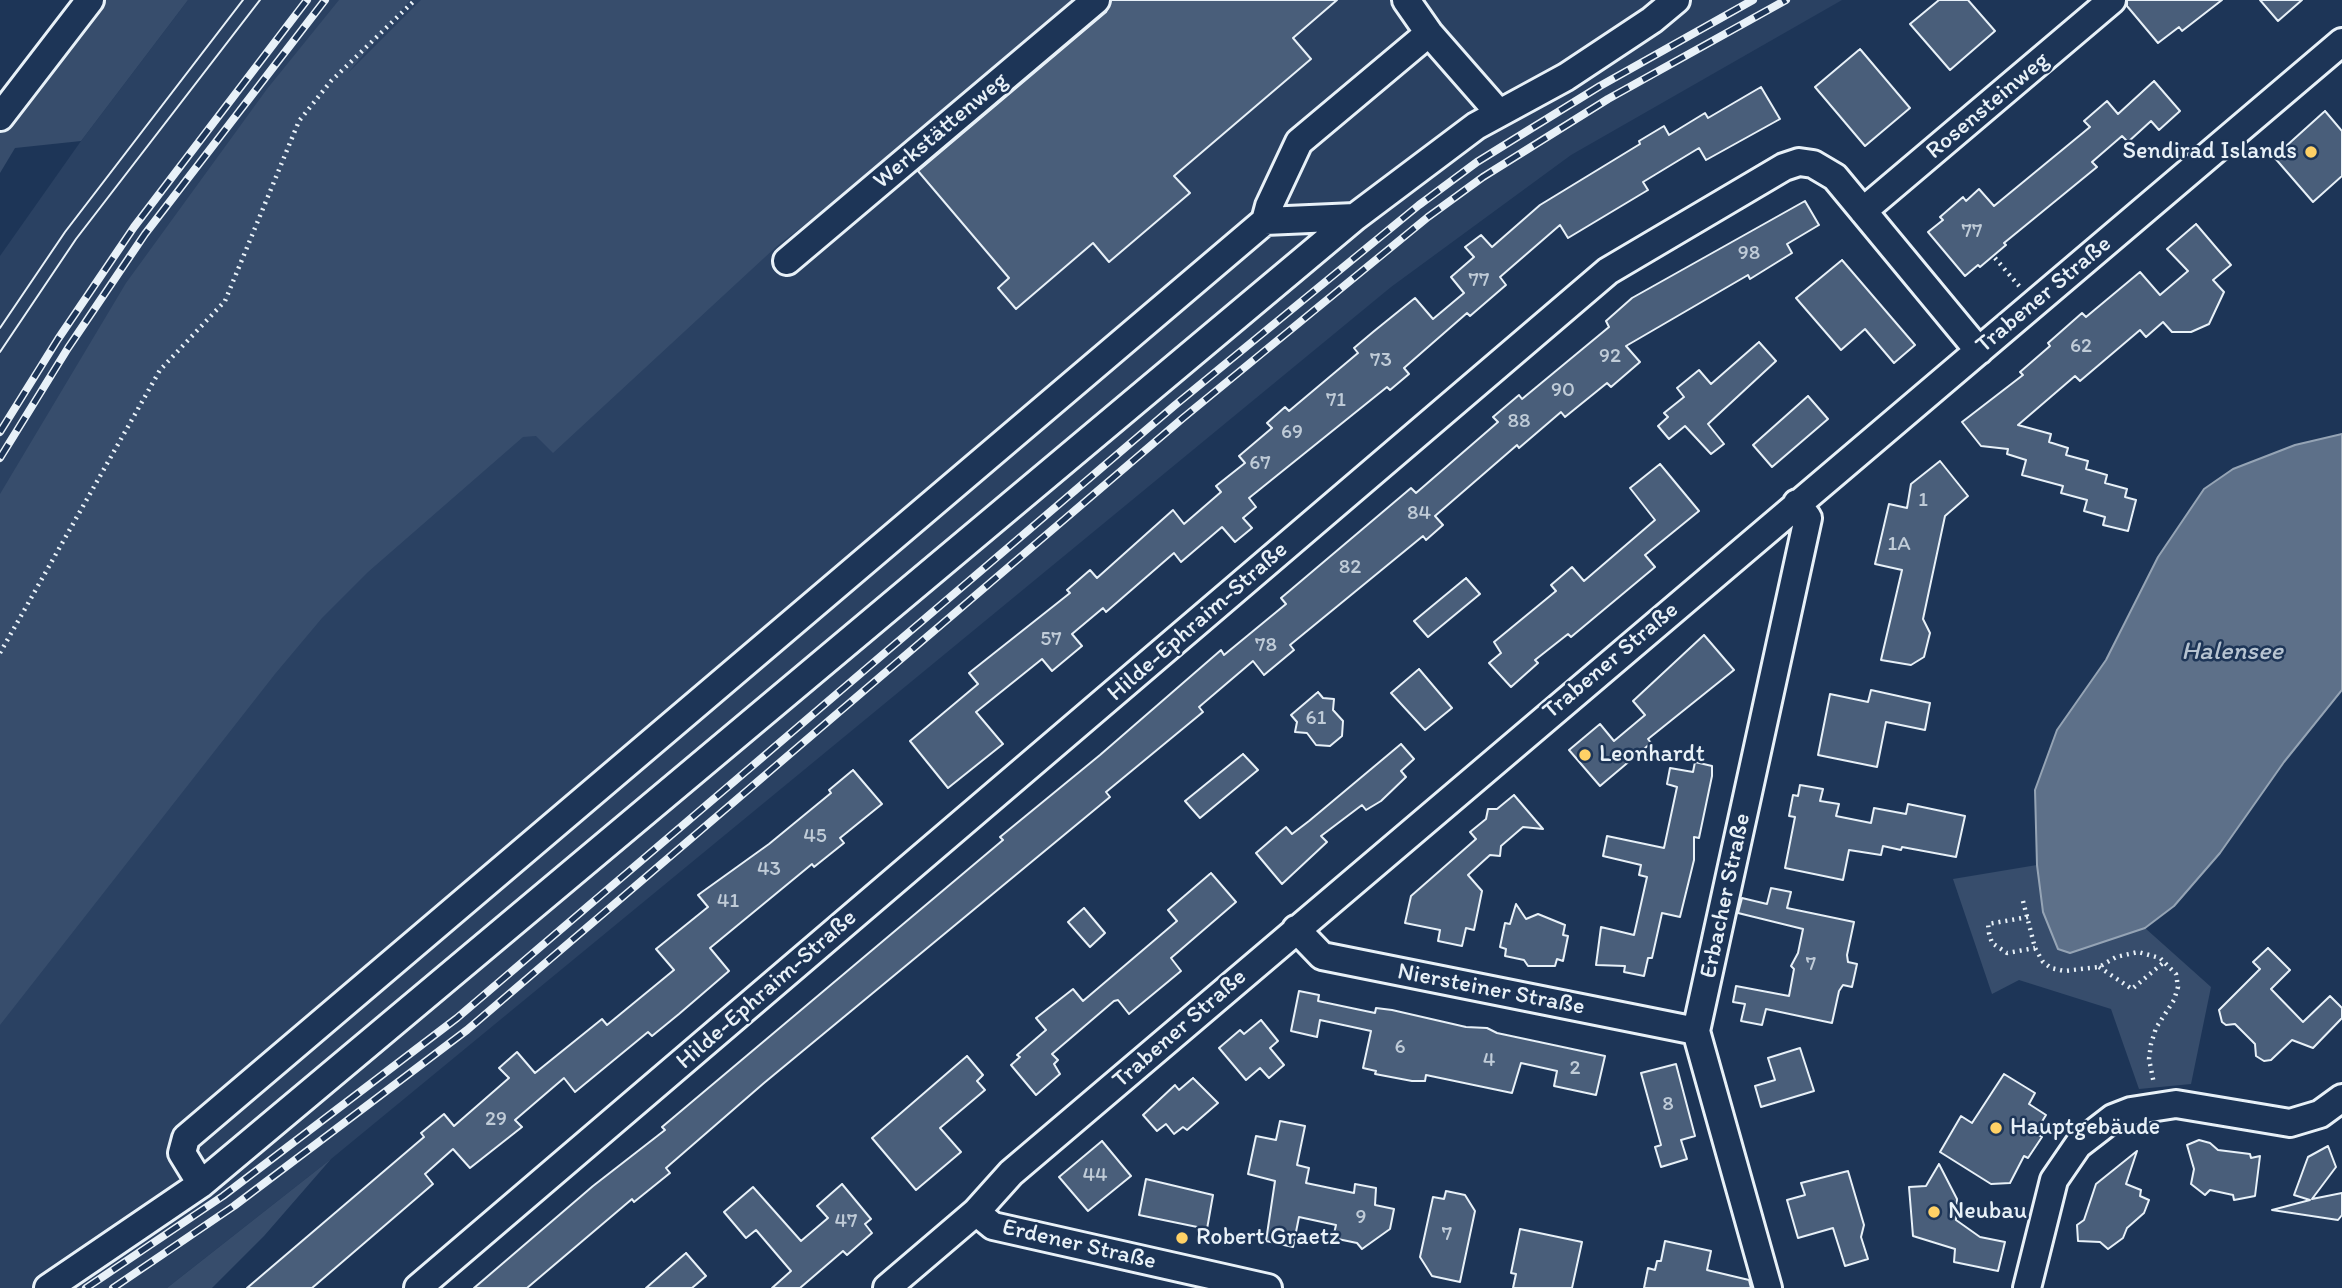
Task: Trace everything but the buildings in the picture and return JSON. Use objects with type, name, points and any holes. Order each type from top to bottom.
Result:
[{"type":"street","points":[[0,117],[90,0]]},
{"type":"street","name":"Werkstättenweg","points":[[788,261],[1096,0]]},
{"type":"street","points":[[1406,0],[1429,33],[1499,113]]},
{"type":"street","points":[[48,1288],[201,1184],[1355,217],[1432,157],[1499,113],[1566,77],[1653,20],[1676,0]]},
{"type":"street","name":"Rosensteinweg","points":[[1863,211],[2112,0]]},
{"type":"street","points":[[201,1184],[182,1153],[186,1138],[1265,221],[1277,187],[1299,142],[1429,33]]},
{"type":"street","name":"Trabener Straße","points":[[887,1288],[976,1212],[1011,1173],[2342,42]]},
{"type":"street","name":"Hilde-Ephraim-Straße","points":[[418,1288],[1608,271],[1784,167],[1799,162],[1826,169],[1979,351]]},
{"type":"street","points":[[1265,221],[1355,217]]},
{"type":"street","name":"Erbacher Straße","points":[[1768,1288],[1696,1031],[1808,518],[1797,503]]},
{"type":"street","name":"Niersteiner Straße","points":[[1296,929],[1322,956],[1696,1031]]},
{"type":"street","points":[[2027,1288],[2047,1200],[2064,1162],[2091,1132],[2113,1118],[2158,1105],[2200,1106],[2290,1123],[2320,1114],[2342,1098]]},
{"type":"street","name":"Erdener Straße","points":[[976,1212],[993,1226],[1268,1288]]},
{"type":"path","points":[[0,653],[160,370],[225,301],[299,121],[331,82],[415,0]]},
{"type":"path","points":[[1995,258],[2022,289]]},
{"type":"path","points":[[2023,901],[2035,948],[2043,962],[2051,968],[2064,971],[2099,967],[2116,957],[2138,951],[2164,962],[2176,974],[2178,987],[2174,1000],[2155,1028],[2151,1044],[2149,1059],[2158,1105]]},
{"type":"path","points":[[2028,917],[1988,924],[1989,933],[1992,943],[2007,953],[2035,948]]},
{"type":"path","points":[[2099,967],[2132,989],[2164,962]]},
{"type":"shaded area","points":[[100,0],[188,0],[81,141],[15,148],[0,173],[0,131]]},
{"type":"shaded area","points":[[188,0],[1842,0],[1571,155],[1391,287],[331,1159],[167,1288],[0,1288],[0,256],[81,141]]},
{"type":"shaded area","points":[[339,0],[410,0],[347,74],[421,0],[1078,0],[925,131],[777,246],[553,453],[536,436],[523,437],[368,572],[322,618],[275,674],[0,1025],[0,494],[126,283],[267,89]]},
{"type":"shaded area","points":[[2037,865],[2043,912],[2058,948],[2070,953],[2145,928],[2211,987],[2191,1084],[2139,1089],[2111,1009],[2019,980],[1992,994],[1953,879]]},
{"type":"shaded area","points":[[331,1159],[264,1236],[212,1288],[167,1288]]},
{"type":"water","name":"Halensee","points":[[2342,434],[2342,690],[2284,762],[2220,853],[2174,906],[2145,928],[2070,953],[2058,949],[2043,912],[2037,865],[2035,790],[2057,730],[2106,660],[2158,557],[2204,489],[2233,469],[2295,445]]},
{"type":"tram line","points":[[0,328],[65,232],[243,0]]},
{"type":"tram line","points":[[0,352],[76,239],[260,0]]},
{"type":"railway","points":[[0,432],[58,339],[134,227],[307,0]]},
{"type":"railway","points":[[0,458],[68,348],[145,234],[325,0]]},
{"type":"railway","points":[[86,1288],[223,1196],[457,1018],[1174,406],[1419,205],[1477,162],[1600,86],[1753,0]]},
{"type":"railway","points":[[113,1288],[234,1206],[467,1030],[1183,418],[1428,217],[1483,177],[1608,99],[1786,0]]},
{"type":"place","name":"Sendirad Islands","points":[[2311,152]]},
{"type":"place","name":"Leonhardt","points":[[1585,755]]},
{"type":"place","name":"Hauptgebäude","points":[[1996,1128]]},
{"type":"place","name":"Neubau","points":[[1934,1212]]},
{"type":"place","name":"Robert Graetz","points":[[1182,1238]]}]
